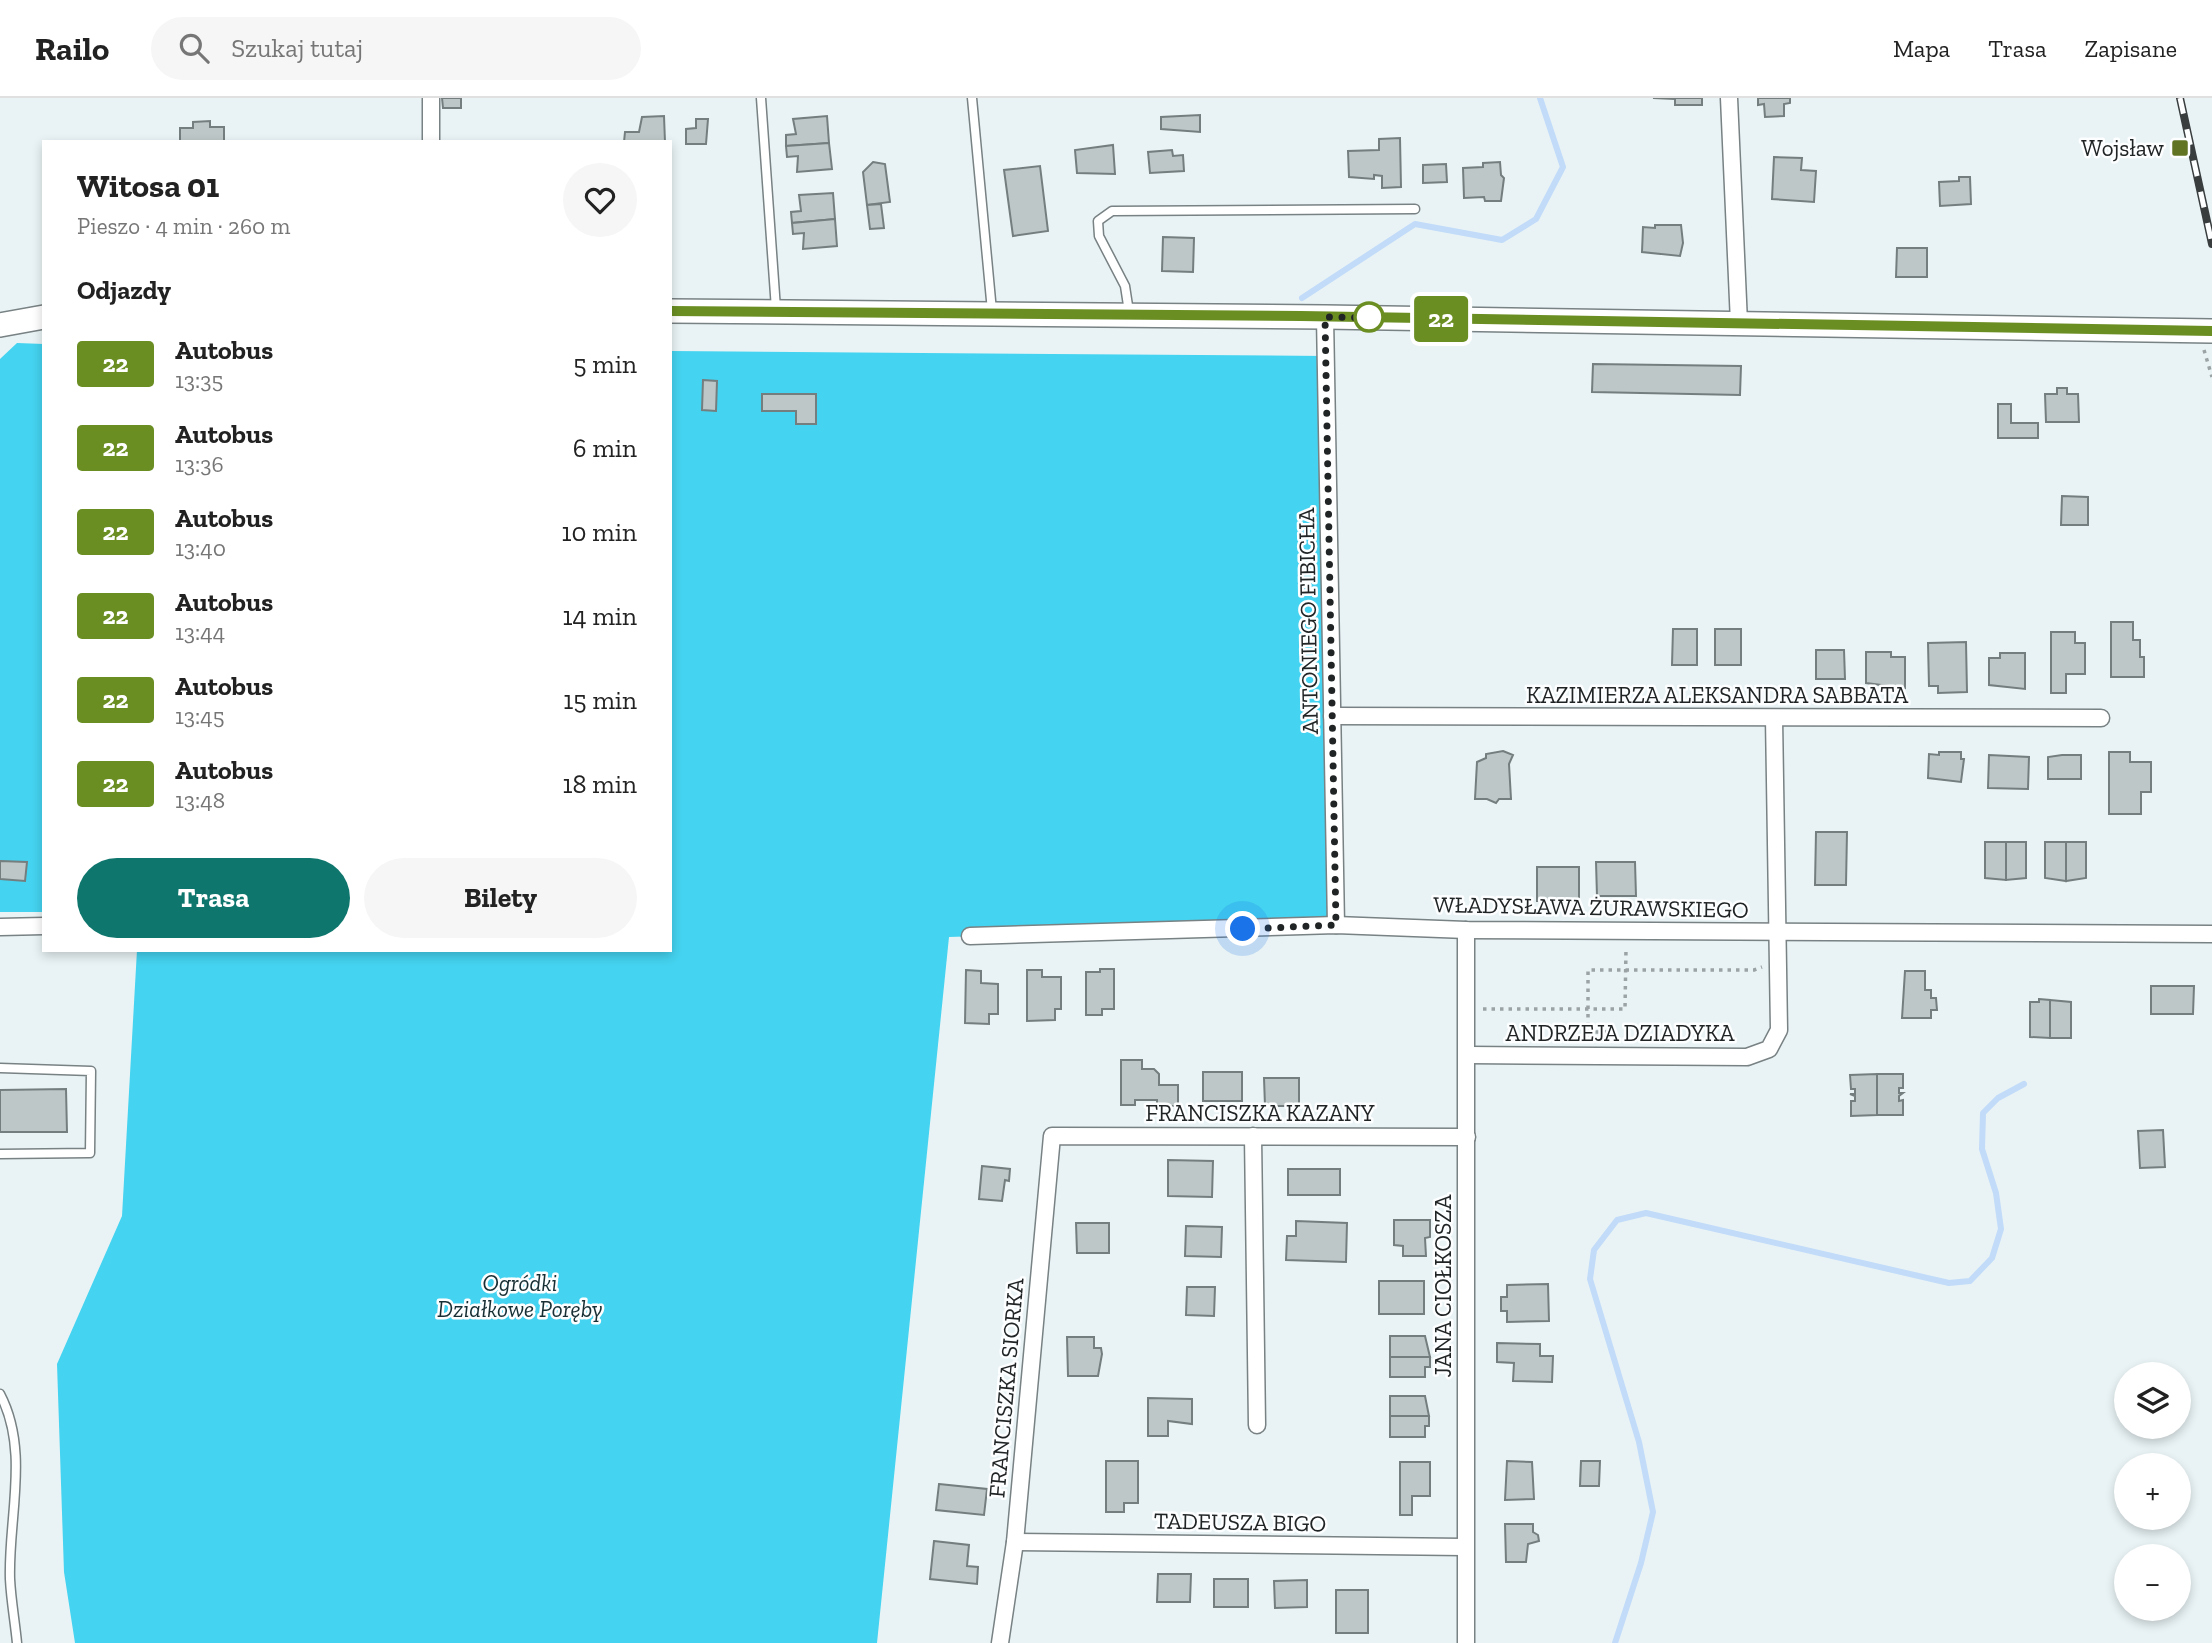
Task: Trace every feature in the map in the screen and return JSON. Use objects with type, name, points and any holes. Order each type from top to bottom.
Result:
[{"type":"street","points":[[431,98],[431,140]]},
{"type":"street","points":[[1730,98],[1739,323]]},
{"type":"street","points":[[672,311],[1325,317],[2206,331]]},
{"type":"street","points":[[0,325],[42,317]]},
{"type":"street","name":"ANTONIEGO FIBICHA","points":[[1325,317],[1336,925]]},
{"type":"street","name":"KAZIMIERZA ALEKSANDRA SABBATA","points":[[1332,716],[2101,718]]},
{"type":"street","points":[[1774,718],[1779,958]]},
{"type":"street","name":"WŁADYSŁAWA ŻURAWSKIEGO","points":[[970,936],[1336,925],[1466,930],[2212,934]]},
{"type":"street","points":[[0,927],[42,926]]},
{"type":"street","name":"JANA CIOŁKOSZA","points":[[1466,930],[1469,1055],[1464,1547],[1466,1643]]},
{"type":"street","name":"ANDRZEJA DZIADYKA","points":[[1469,1055],[1747,1057],[1769,1049],[1779,1030],[1779,958]]},
{"type":"street","name":"FRANCISZKA KAZANY","points":[[1052,1136],[1467,1137]]},
{"type":"street","name":"FRANCISZKA SIORKA","points":[[1000,1643],[1015,1542],[1052,1136]]},
{"type":"street","points":[[1253,1136],[1257,1425]]},
{"type":"street","name":"TADEUSZA BIGO","points":[[1015,1542],[1464,1547]]},
{"type":"lane","points":[[761,98],[776,312]]},
{"type":"lane","points":[[972,98],[992,314]]},
{"type":"lane","points":[[1129,315],[1125,286],[1099,236],[1098,221],[1112,211],[1415,209]]},
{"type":"lane","points":[[0,1068],[92,1071],[90,1153],[0,1154]]},
{"type":"lane","points":[[0,1394],[9,1410],[15,1453],[16,1494],[10,1578],[17,1643]]},
{"type":"path","points":[[2206,331],[2212,377]]},
{"type":"path","points":[[1466,1009],[1625,1009],[1626,931]]},
{"type":"path","points":[[1609,1055],[1609,1032],[1588,1032],[1588,970],[1754,970],[1779,958]]},
{"type":"green space","points":[[17,343],[42,344],[42,912],[0,912],[0,359]]},
{"type":"green space","name":"Ogródki Działkowe Poręby","points":[[672,351],[1325,356],[1336,925],[949,937],[877,1643],[75,1643],[64,1572],[57,1364],[122,1216],[137,952],[672,952]]},
{"type":"building","points":[[442,98],[461,98],[461,108],[443,108]]},
{"type":"building","points":[[1653,98],[1702,98],[1702,105],[1675,105],[1675,99]]},
{"type":"building","points":[[1758,98],[1790,98],[1790,103],[1784,104],[1784,116],[1765,117],[1764,104],[1758,105]]},
{"type":"building","points":[[1200,115],[1200,132],[1161,129],[1161,117]]},
{"type":"building","points":[[664,116],[665,140],[624,140],[625,132],[639,132],[642,117]]},
{"type":"building","points":[[827,116],[829,143],[786,146],[786,135],[796,134],[793,119]]},
{"type":"building","points":[[696,119],[708,119],[706,144],[686,144],[686,129],[696,128]]},
{"type":"building","points":[[210,121],[210,127],[224,127],[224,140],[180,140],[180,128],[193,128],[193,122]]},
{"type":"building","points":[[1400,138],[1401,187],[1382,188],[1382,176],[1374,175],[1374,179],[1349,177],[1348,151],[1379,150],[1379,139]]},
{"type":"building","points":[[829,143],[832,169],[797,172],[798,156],[787,157],[786,146]]},
{"type":"building","points":[[1113,145],[1115,174],[1077,173],[1075,150]]},
{"type":"building","points":[[1172,150],[1173,156],[1183,155],[1184,171],[1150,173],[1148,152]]},
{"type":"building","points":[[1774,157],[1802,158],[1801,170],[1816,171],[1814,202],[1772,199]]},
{"type":"building","points":[[873,162],[885,164],[890,202],[867,205],[863,172]]},
{"type":"building","points":[[1500,162],[1501,175],[1504,178],[1501,201],[1485,201],[1484,197],[1464,198],[1463,168],[1483,167],[1483,163]]},
{"type":"building","points":[[1446,164],[1447,182],[1423,183],[1423,165]]},
{"type":"building","points":[[1040,166],[1048,231],[1013,236],[1004,170]]},
{"type":"building","points":[[1959,177],[1970,177],[1971,204],[1940,206],[1939,182],[1959,181]]},
{"type":"building","points":[[833,193],[835,219],[792,223],[791,212],[801,211],[799,195]]},
{"type":"building","points":[[881,204],[884,228],[870,229],[867,205]]},
{"type":"building","points":[[835,219],[837,246],[803,249],[804,233],[793,234],[792,223]]},
{"type":"building","points":[[1655,225],[1681,225],[1683,243],[1680,256],[1642,252],[1643,227],[1655,228]]},
{"type":"building","points":[[1163,237],[1194,238],[1193,272],[1162,271]]},
{"type":"building","points":[[1897,248],[1927,248],[1927,277],[1896,277]]},
{"type":"building","points":[[1593,364],[1741,366],[1740,395],[1592,392]]},
{"type":"building","points":[[703,380],[717,381],[716,411],[702,410]]},
{"type":"building","points":[[2057,388],[2067,388],[2067,394],[2078,394],[2079,422],[2046,422],[2045,394],[2057,394]]},
{"type":"building","points":[[762,394],[816,394],[816,424],[796,424],[796,411],[762,411]]},
{"type":"building","points":[[1998,404],[2011,404],[2011,423],[2038,423],[2038,438],[1998,438]]},
{"type":"building","points":[[2062,496],[2088,497],[2088,525],[2061,525]]},
{"type":"building","points":[[2111,622],[2133,622],[2133,640],[2140,640],[2140,657],[2144,657],[2144,677],[2111,677]]},
{"type":"building","points":[[1673,629],[1697,629],[1697,665],[1672,665]]},
{"type":"building","points":[[1715,629],[1741,629],[1741,665],[1715,665]]},
{"type":"building","points":[[2051,632],[2075,632],[2075,643],[2085,643],[2085,674],[2066,674],[2066,693],[2051,693]]},
{"type":"building","points":[[1966,642],[1967,692],[1938,693],[1938,686],[1929,686],[1928,643]]},
{"type":"building","points":[[1816,650],[1844,650],[1845,679],[1816,679]]},
{"type":"building","points":[[1866,652],[1891,652],[1891,657],[1905,657],[1905,688],[1866,683]]},
{"type":"building","points":[[2000,653],[2025,653],[2025,689],[1989,685],[1989,658],[2000,658]]},
{"type":"building","points":[[1503,751],[1513,755],[1509,764],[1511,799],[1499,799],[1496,803],[1487,799],[1475,799],[1477,762],[1486,758],[1486,754]]},
{"type":"building","points":[[1939,752],[1961,752],[1961,759],[1964,759],[1961,782],[1928,778],[1929,754],[1939,755]]},
{"type":"building","points":[[2109,752],[2130,752],[2130,762],[2151,762],[2151,792],[2141,792],[2141,814],[2109,814]]},
{"type":"building","points":[[1989,755],[2029,757],[2028,789],[1988,788]]},
{"type":"building","points":[[2081,755],[2081,779],[2048,779],[2048,757]]},
{"type":"building","points":[[1816,832],[1847,832],[1846,885],[1815,885]]},
{"type":"building","points":[[1985,842],[2006,842],[2006,880],[1985,878]]},
{"type":"building","points":[[2006,842],[2026,842],[2026,878],[2006,880]]},
{"type":"building","points":[[2045,842],[2066,842],[2066,881],[2045,878]]},
{"type":"building","points":[[2066,842],[2086,842],[2086,878],[2066,881]]},
{"type":"building","points":[[0,861],[27,862],[25,881],[0,879]]},
{"type":"building","points":[[1596,862],[1635,862],[1636,896],[1597,896]]},
{"type":"building","points":[[1537,867],[1579,867],[1579,901],[1537,901]]},
{"type":"building","points":[[1100,969],[1114,969],[1114,1009],[1102,1009],[1102,1015],[1086,1015],[1086,972],[1100,972]]},
{"type":"building","points":[[966,970],[981,971],[981,983],[998,984],[998,1014],[989,1014],[989,1024],[965,1023]]},
{"type":"building","points":[[1027,970],[1042,970],[1042,977],[1061,977],[1061,1009],[1055,1009],[1055,1020],[1027,1021]]},
{"type":"building","points":[[1905,971],[1925,971],[1925,990],[1931,990],[1931,998],[1936,998],[1937,1010],[1931,1010],[1931,1018],[1902,1018]]},
{"type":"building","points":[[2151,986],[2194,986],[2193,1014],[2151,1014]]},
{"type":"building","points":[[2039,999],[2050,1000],[2050,1038],[2030,1037],[2030,1002],[2039,1002]]},
{"type":"building","points":[[2050,1000],[2071,1002],[2071,1038],[2050,1038]]},
{"type":"building","points":[[1121,1060],[1142,1060],[1142,1069],[1154,1069],[1159,1074],[1159,1085],[1178,1085],[1178,1106],[1157,1106],[1157,1100],[1135,1100],[1135,1105],[1121,1105]]},
{"type":"building","points":[[1203,1072],[1242,1072],[1242,1101],[1203,1101]]},
{"type":"building","points":[[1877,1074],[1903,1074],[1903,1088],[1899,1088],[1899,1093],[1903,1093],[1899,1096],[1899,1101],[1903,1100],[1903,1115],[1877,1115]]},
{"type":"building","points":[[1877,1074],[1877,1115],[1851,1116],[1851,1101],[1855,1101],[1855,1096],[1850,1094],[1855,1094],[1855,1089],[1851,1089],[1850,1075]]},
{"type":"building","points":[[1264,1078],[1299,1078],[1299,1106],[1265,1106]]},
{"type":"building","points":[[66,1089],[67,1132],[0,1132],[0,1090]]},
{"type":"building","points":[[2163,1130],[2165,1167],[2140,1168],[2138,1131]]},
{"type":"building","points":[[1168,1160],[1213,1161],[1212,1197],[1168,1196]]},
{"type":"building","points":[[982,1166],[1010,1169],[1009,1181],[1005,1180],[1002,1201],[979,1199]]},
{"type":"building","points":[[1288,1169],[1340,1169],[1340,1195],[1288,1195]]},
{"type":"building","points":[[1394,1220],[1430,1220],[1430,1237],[1425,1238],[1426,1256],[1403,1256],[1403,1246],[1394,1245]]},
{"type":"building","points":[[1296,1221],[1347,1223],[1346,1262],[1286,1260],[1287,1236],[1296,1236]]},
{"type":"building","points":[[1076,1223],[1109,1223],[1109,1253],[1077,1253]]},
{"type":"building","points":[[1186,1226],[1222,1227],[1221,1257],[1185,1256]]},
{"type":"building","points":[[1379,1281],[1424,1281],[1424,1314],[1379,1314]]},
{"type":"building","points":[[1548,1284],[1549,1321],[1507,1322],[1507,1311],[1501,1311],[1501,1297],[1507,1297],[1507,1285]]},
{"type":"building","points":[[1187,1287],[1215,1287],[1214,1316],[1186,1315]]},
{"type":"building","points":[[1390,1336],[1425,1336],[1430,1357],[1390,1357]]},
{"type":"building","points":[[1067,1337],[1094,1337],[1094,1348],[1101,1348],[1102,1354],[1098,1376],[1068,1376]]},
{"type":"building","points":[[1497,1343],[1540,1344],[1540,1356],[1553,1356],[1552,1382],[1513,1381],[1514,1363],[1497,1362]]},
{"type":"building","points":[[1390,1357],[1430,1357],[1430,1367],[1425,1367],[1425,1377],[1390,1377]]},
{"type":"building","points":[[1390,1396],[1425,1396],[1429,1416],[1390,1416]]},
{"type":"building","points":[[1148,1398],[1192,1399],[1192,1424],[1168,1421],[1168,1436],[1148,1436]]},
{"type":"building","points":[[1390,1416],[1429,1416],[1425,1437],[1390,1437]]},
{"type":"building","points":[[1106,1461],[1138,1461],[1138,1503],[1124,1503],[1124,1512],[1106,1512]]},
{"type":"building","points":[[1507,1461],[1532,1462],[1534,1499],[1505,1500]]},
{"type":"building","points":[[1581,1461],[1600,1461],[1599,1486],[1580,1486]]},
{"type":"building","points":[[1400,1462],[1430,1462],[1430,1496],[1412,1496],[1412,1515],[1400,1515]]},
{"type":"building","points":[[939,1484],[987,1489],[984,1515],[936,1510]]},
{"type":"building","points":[[1505,1524],[1533,1524],[1533,1532],[1538,1535],[1539,1541],[1528,1544],[1526,1562],[1506,1562]]},
{"type":"building","points":[[934,1541],[969,1545],[967,1566],[978,1567],[977,1584],[930,1579]]},
{"type":"building","points":[[1158,1574],[1191,1574],[1190,1602],[1157,1602]]},
{"type":"building","points":[[1214,1579],[1248,1579],[1248,1607],[1214,1607]]},
{"type":"building","points":[[1307,1580],[1307,1607],[1275,1608],[1274,1581]]},
{"type":"building","points":[[1336,1590],[1368,1590],[1368,1633],[1336,1633]]},
{"type":"waterway","points":[[1302,298],[1415,224],[1502,240],[1536,219],[1563,167],[1540,98]]},
{"type":"waterway","points":[[1615,1643],[1641,1563],[1653,1512],[1639,1442],[1590,1279],[1594,1250],[1617,1220],[1646,1213],[1949,1283],[1970,1281],[1992,1258],[2001,1229],[1996,1193],[1982,1149],[1983,1113],[1998,1098],[2024,1084]]},
{"type":"railway","points":[[2180,98],[2212,244]]},
{"type":"bus line","name":"22","points":[[672,311],[1301,316],[2212,331]]},
{"type":"place","name":"Wojsław","points":[[2180,148]]},
{"type":"route","points":[[1243,929],[1336,925],[1325,317],[1380,318],[1369,317]]}]
